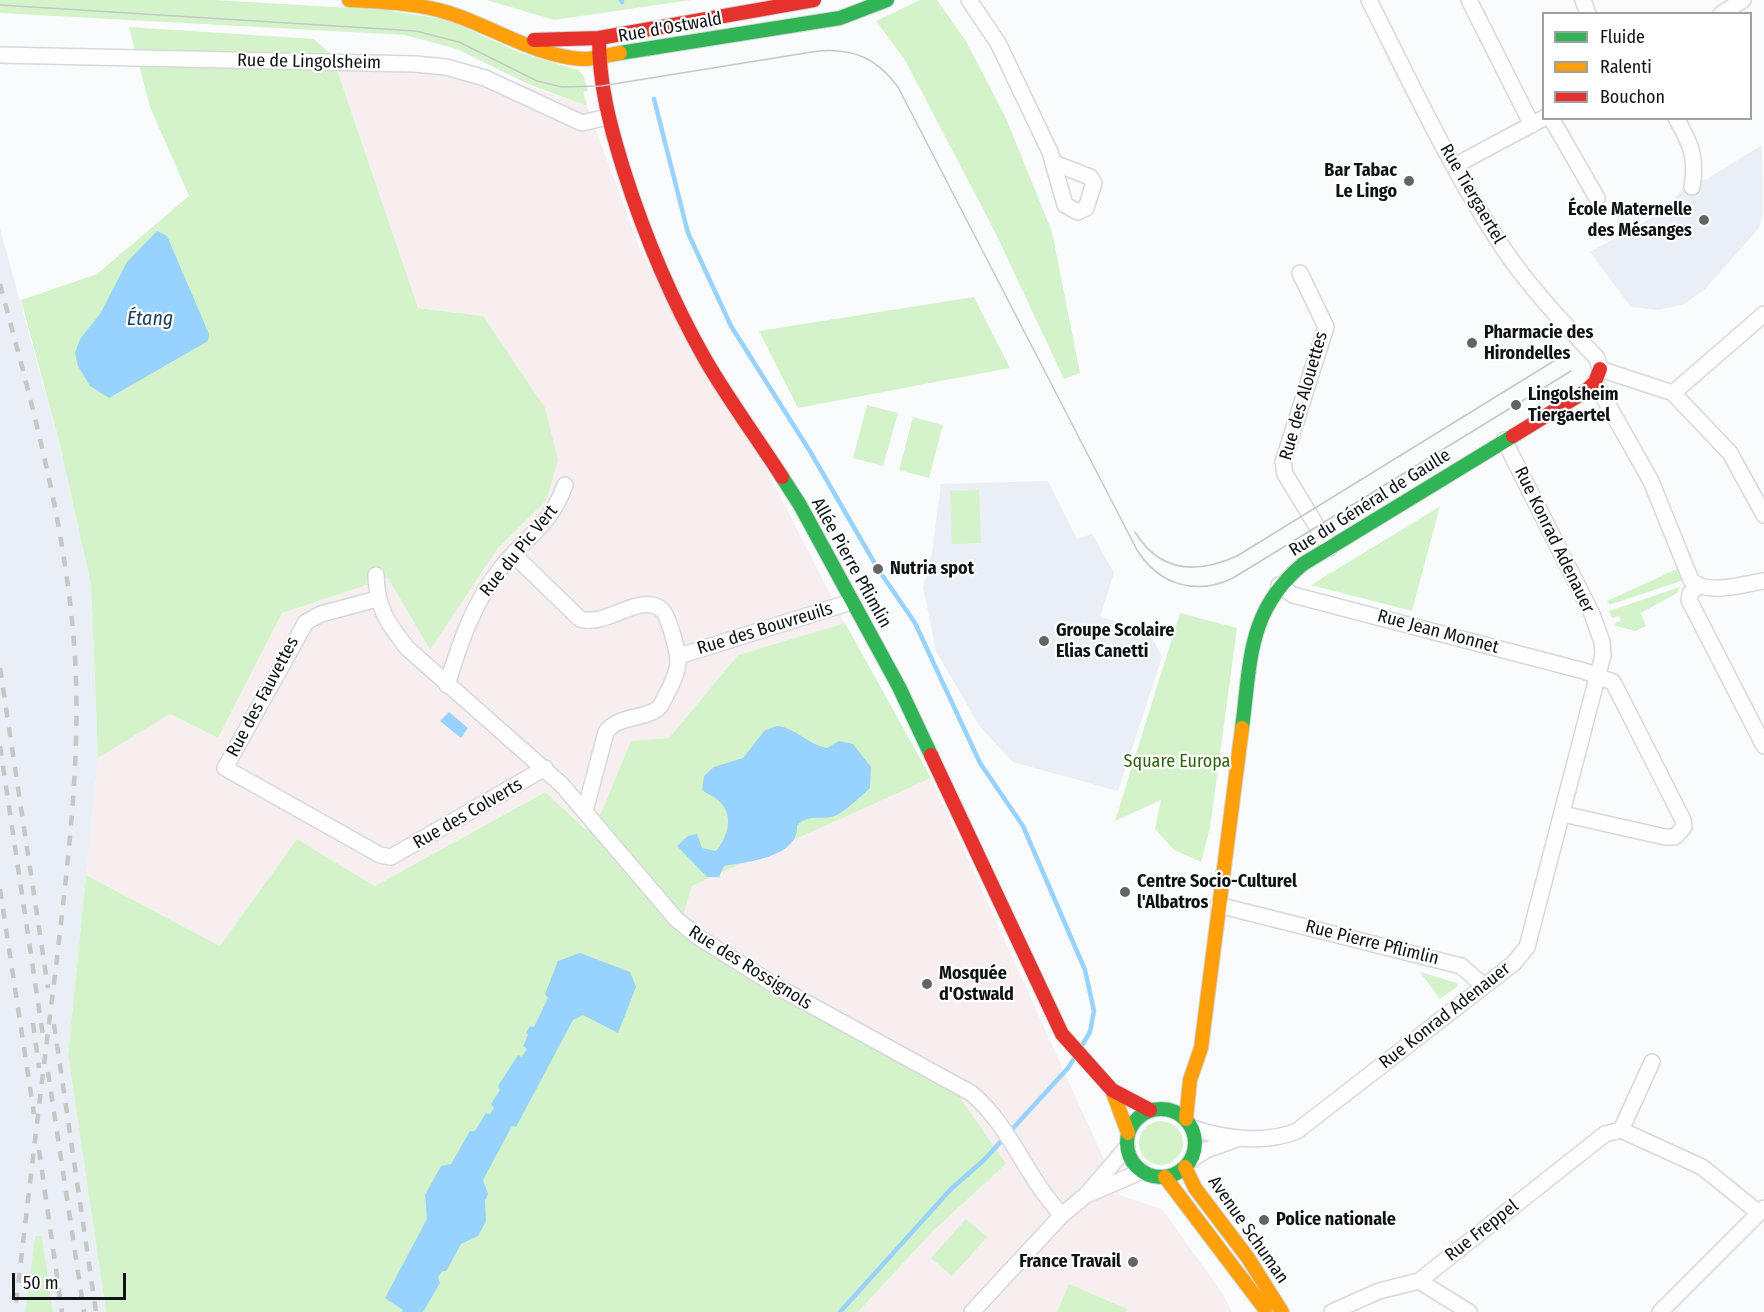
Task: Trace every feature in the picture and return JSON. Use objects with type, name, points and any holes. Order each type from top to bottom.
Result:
[{"type":"street","points":[[349,0],[424,6],[446,12],[559,56],[598,58]]},
{"type":"street","name":"Rue d'Ostwald","points":[[599,38],[813,0]]},
{"type":"street","name":"Rue d'Ostwald","points":[[598,58],[840,18],[866,10],[887,0]]},
{"type":"street","points":[[969,0],[998,43],[1054,164]]},
{"type":"street","name":"Rue Tiergaertel","points":[[1368,0],[1454,166],[1504,248],[1546,304],[1598,358],[1598,376],[1651,481],[1691,580],[1697,586]]},
{"type":"street","points":[[1454,166],[1538,121],[1469,0]]},
{"type":"street","points":[[1724,12],[1743,0]]},
{"type":"street","points":[[511,37],[561,42],[599,38]]},
{"type":"street","name":"Allée Pierre Pflimlin","points":[[599,38],[598,58],[606,117],[640,223],[668,288],[706,360],[800,505],[899,687],[1062,1034],[1080,1057],[1112,1090],[1156,1109]]},
{"type":"street","name":"Rue de Lingolsheim","points":[[0,55],[415,64],[446,67],[485,78],[582,123],[606,117]]},
{"type":"street","points":[[1552,120],[1597,198]]},
{"type":"street","points":[[1677,120],[1690,142],[1696,164],[1690,181]]},
{"type":"street","name":"Rue des Alouettes","points":[[1300,273],[1326,327],[1283,462],[1284,474],[1330,548]]},
{"type":"street","points":[[1672,393],[1764,314]]},
{"type":"street","points":[[1598,376],[1672,393],[1730,453],[1764,516]]},
{"type":"street","name":"Rue du Général de Gaulle","points":[[1189,1124],[1190,1080],[1201,1048],[1255,630],[1267,601],[1279,585],[1303,564],[1504,440],[1598,376]]},
{"type":"street","name":"Rue Konrad Adenauer","points":[[1189,1124],[1240,1138],[1283,1137],[1297,1131],[1514,963],[1527,947],[1604,655],[1599,632],[1504,440]]},
{"type":"street","name":"Rue du Pic Vert","points":[[447,685],[474,610],[489,585],[550,518],[566,485]]},
{"type":"street","name":"Rue des Bouvreuils","points":[[514,555],[580,619],[594,620],[648,605],[660,608],[666,616],[679,656],[676,677],[659,707],[653,712],[615,724],[606,732],[585,811]]},
{"type":"street","name":"Rue des Rossignols","points":[[376,575],[377,599],[389,623],[407,648],[545,768],[585,811],[665,908],[686,928],[776,986],[971,1093],[987,1108],[1045,1197],[1062,1215]]},
{"type":"street","points":[[1764,581],[1713,588],[1697,586],[1690,594],[1689,600],[1764,746]]},
{"type":"street","name":"Rue Jean Monnet","points":[[1279,585],[1293,595],[1599,675]]},
{"type":"street","name":"Rue des Fauvettes","points":[[377,599],[321,614],[306,622],[225,768],[380,855],[391,857]]},
{"type":"street","name":"Rue des Bouvreuils","points":[[679,656],[851,602]]},
{"type":"street","points":[[1563,814],[1665,837],[1675,837],[1684,827],[1683,819],[1613,682],[1599,675]]},
{"type":"street","name":"Rue des Colverts","points":[[391,857],[545,768]]},
{"type":"street","name":"Rue Pierre Pflimlin","points":[[1218,905],[1461,966],[1484,986]]},
{"type":"street","points":[[1652,1062],[1621,1130],[1701,1167],[1761,1211],[1660,1312]]},
{"type":"street","name":"Rue du Général de Gaulle","points":[[1156,1109],[1190,1080]]},
{"type":"street","name":"Allée Pierre Pflimlin","points":[[1112,1090],[1128,1140]]},
{"type":"street","points":[[972,1312],[1062,1215],[1086,1195],[1128,1140],[1140,1115],[1156,1109],[1172,1110],[1189,1124],[1195,1150],[1188,1164],[1165,1177],[1142,1171],[1130,1156],[1128,1140]]},
{"type":"street","name":"Rue Freppel","points":[[1332,1312],[1378,1291],[1419,1281],[1605,1134],[1621,1130]]},
{"type":"street","name":"Rue Konrad Adenauer","points":[[1188,1164],[1206,1150],[1240,1138]]},
{"type":"street","name":"Avenue Schuman","points":[[1188,1164],[1196,1188],[1248,1258],[1282,1312]]},
{"type":"street","points":[[1086,1195],[1142,1171]]},
{"type":"street","name":"Avenue Schuman","points":[[1165,1177],[1267,1312]]},
{"type":"street","points":[[1419,1281],[1469,1312]]},
{"type":"shaded area","points":[[332,55],[458,62],[587,106],[641,252],[764,465],[845,623],[738,655],[669,738],[631,741],[602,811],[586,830],[544,792],[375,886],[297,839],[220,946],[86,875],[98,758],[170,714],[218,738],[282,613],[388,578],[430,650],[498,548],[546,501],[483,316],[418,308]]},
{"type":"shaded area","name":"École Maternelle des Mésanges","points":[[1762,145],[1763,212],[1759,228],[1706,288],[1684,304],[1659,310],[1631,307],[1590,252],[1662,212],[1687,184],[1707,179]]},
{"type":"shaded area","points":[[0,229],[60,445],[91,585],[98,758],[68,1054],[106,1312],[53,1312],[42,1237],[35,1236],[25,1312],[0,1312]]},
{"type":"shaded area","name":"Groupe Scolaire Elias Canetti","points":[[1048,481],[1077,539],[1092,534],[1114,573],[1100,617],[1148,630],[1162,657],[1118,791],[1013,762],[980,727],[936,651],[923,587],[932,552],[941,484]]},
{"type":"shaded area","points":[[931,778],[1120,1195],[1162,1209],[1223,1294],[1232,1312],[858,1312],[933,1231],[1006,1164],[678,933],[692,886]]},
{"type":"green space","points":[[0,0],[213,0],[386,10],[448,20],[521,53],[578,70],[583,75],[588,91],[583,92],[587,106],[528,84],[457,49],[405,35],[0,13]]},
{"type":"green space","points":[[487,0],[691,0],[554,20]]},
{"type":"green space","points":[[920,0],[937,0],[966,41],[1006,118],[1052,232],[1080,373],[1064,379],[995,232],[905,60],[876,21]]},
{"type":"green space","points":[[129,27],[314,39],[332,55],[418,308],[483,316],[545,408],[558,460],[546,501],[498,548],[430,650],[388,578],[282,613],[218,738],[170,714],[98,758],[91,585],[60,445],[21,300],[97,274],[189,196],[150,107]]},
{"type":"green space","points":[[974,297],[1010,368],[798,408],[759,331]]},
{"type":"green space","points":[[867,405],[898,413],[883,466],[853,458]]},
{"type":"green space","points":[[913,417],[943,425],[929,478],[899,470]]},
{"type":"green space","points":[[979,490],[981,543],[952,544],[950,491]]},
{"type":"green space","points":[[1440,506],[1412,611],[1311,585],[1434,510]]},
{"type":"green space","points":[[1679,568],[1684,580],[1609,605],[1607,601]]},
{"type":"green space","points":[[1680,587],[1677,593],[1641,613],[1646,626],[1635,631],[1616,626],[1615,623],[1621,621],[1619,616],[1612,618],[1609,611]]},
{"type":"green space","name":"Square Europa","points":[[1180,613],[1237,628],[1210,828],[1201,862],[1174,850],[1155,829],[1161,800],[1115,821]]},
{"type":"green space","points":[[845,623],[931,778],[692,886],[678,933],[959,1096],[1006,1164],[933,1231],[858,1312],[106,1312],[68,1054],[86,875],[220,946],[297,839],[375,886],[545,792],[586,830],[602,811],[631,741],[669,738],[738,655]]},
{"type":"green space","points":[[1420,972],[1457,983],[1458,986],[1440,999]]},
{"type":"green space","points":[[1161,1121],[1177,1127],[1183,1143],[1177,1159],[1161,1165],[1145,1159],[1139,1143],[1145,1127]]},
{"type":"green space","points":[[966,1219],[987,1237],[952,1276],[931,1258]]},
{"type":"green space","points":[[35,1236],[42,1236],[53,1312],[25,1312]]},
{"type":"green space","points":[[1069,1284],[1127,1309],[1125,1312],[1057,1312]]},
{"type":"water","name":"Étang","points":[[157,231],[167,236],[209,334],[208,341],[109,398],[90,386],[78,366],[75,353],[80,339],[100,314],[127,262]]},
{"type":"water","points":[[449,712],[468,728],[461,738],[440,721]]},
{"type":"water","points":[[777,726],[784,727],[827,748],[839,741],[853,744],[871,767],[870,788],[837,815],[806,819],[797,826],[790,845],[781,851],[758,860],[724,866],[719,877],[707,877],[677,846],[688,836],[697,834],[702,848],[716,851],[724,839],[728,826],[727,812],[718,800],[702,790],[704,776],[714,767],[743,758],[765,730]]},
{"type":"water","points":[[580,953],[630,972],[636,987],[618,1033],[583,1015],[573,1020],[516,1127],[512,1126],[483,1180],[488,1194],[485,1201],[486,1221],[478,1236],[461,1244],[447,1270],[441,1272],[438,1278],[440,1283],[423,1312],[402,1312],[403,1310],[385,1298],[427,1219],[425,1195],[441,1166],[451,1164],[470,1131],[475,1131],[486,1113],[490,1114],[494,1108],[491,1104],[500,1090],[498,1086],[518,1055],[522,1057],[527,1049],[523,1046],[528,1035],[526,1033],[530,1026],[534,1027],[548,998],[545,994],[558,961]]},
{"type":"waterway","points":[[654,99],[688,233],[731,326],[811,453],[878,569],[915,623],[980,763],[1023,826],[1085,970],[1094,1011],[1090,1032],[1081,1047]]},
{"type":"waterway","points":[[840,1312],[951,1189],[984,1160],[1068,1068],[1075,1057]]},
{"type":"tram line","points":[[0,5],[416,31],[459,42],[537,81],[562,87],[601,86],[818,51],[842,51],[863,57],[882,69],[898,87],[1137,550],[1156,572],[1179,584],[1205,586],[1233,578],[1571,371]]},
{"type":"tram line","points":[[1135,532],[1156,556],[1180,566],[1208,566],[1237,556],[1562,356]]},
{"type":"railway","points":[[0,284],[47,469],[65,562],[75,657],[76,697],[74,777],[68,856],[15,1312]]},
{"type":"railway","points":[[0,668],[48,988]]},
{"type":"railway","points":[[0,746],[43,1036]]},
{"type":"railway","points":[[0,889],[34,1114]]},
{"type":"railway","points":[[33,1023],[39,1068]]},
{"type":"railway","points":[[54,1024],[96,1312]]},
{"type":"railway","points":[[48,1072],[84,1312]]},
{"type":"railway","points":[[39,1150],[62,1312]]},
{"type":"traffic: fast","points":[[620,53],[840,18],[887,0]]},
{"type":"traffic: fast","points":[[1242,728],[1250,659],[1255,638],[1261,619],[1271,600],[1285,582],[1303,564],[1513,436]]},
{"type":"traffic: fast","points":[[782,477],[800,505],[899,687],[931,755]]},
{"type":"traffic: fast","points":[[1161,1109],[1174,1112],[1185,1119],[1192,1130],[1195,1143],[1192,1156],[1185,1167],[1174,1174],[1161,1177],[1148,1174],[1137,1167],[1130,1156],[1127,1143],[1130,1130],[1137,1119],[1148,1112],[1161,1109]]},
{"type":"traffic: slow","points":[[349,0],[399,3],[449,13],[532,47],[567,57],[588,59],[620,53]]},
{"type":"traffic: slow","points":[[1186,1119],[1190,1080],[1201,1048],[1242,728]]},
{"type":"traffic: slow","points":[[1112,1090],[1128,1133]]},
{"type":"traffic: slow","points":[[1185,1167],[1195,1188],[1248,1258],[1282,1312]]},
{"type":"traffic: slow","points":[[1165,1177],[1265,1309]]},
{"type":"traffic: jam","points":[[534,40],[599,38],[814,0]]},
{"type":"traffic: jam","points":[[599,38],[603,89],[614,138],[650,244],[681,314],[705,359],[782,477]]},
{"type":"traffic: jam","points":[[1513,436],[1586,391],[1595,382],[1600,369]]},
{"type":"traffic: jam","points":[[931,755],[1062,1034],[1112,1090],[1150,1110]]},
{"type":"place","name":"Bar Tabac Le Lingo","points":[[1409,181]]},
{"type":"place","name":"École Maternelle des Mésanges","points":[[1704,220]]},
{"type":"place","name":"Pharmacie des Hirondelles","points":[[1472,343]]},
{"type":"place","name":"Lingolsheim Tiergaertel","points":[[1516,405]]},
{"type":"place","name":"Nutria spot","points":[[878,569]]},
{"type":"place","name":"Groupe Scolaire Elias Canetti","points":[[1044,641]]},
{"type":"place","name":"Centre Socio-Culturel l'Albatros","points":[[1125,892]]},
{"type":"place","name":"Mosquée d'Ostwald","points":[[927,984]]},
{"type":"place","name":"Police nationale","points":[[1264,1220]]},
{"type":"place","name":"France Travail","points":[[1133,1262]]}]
